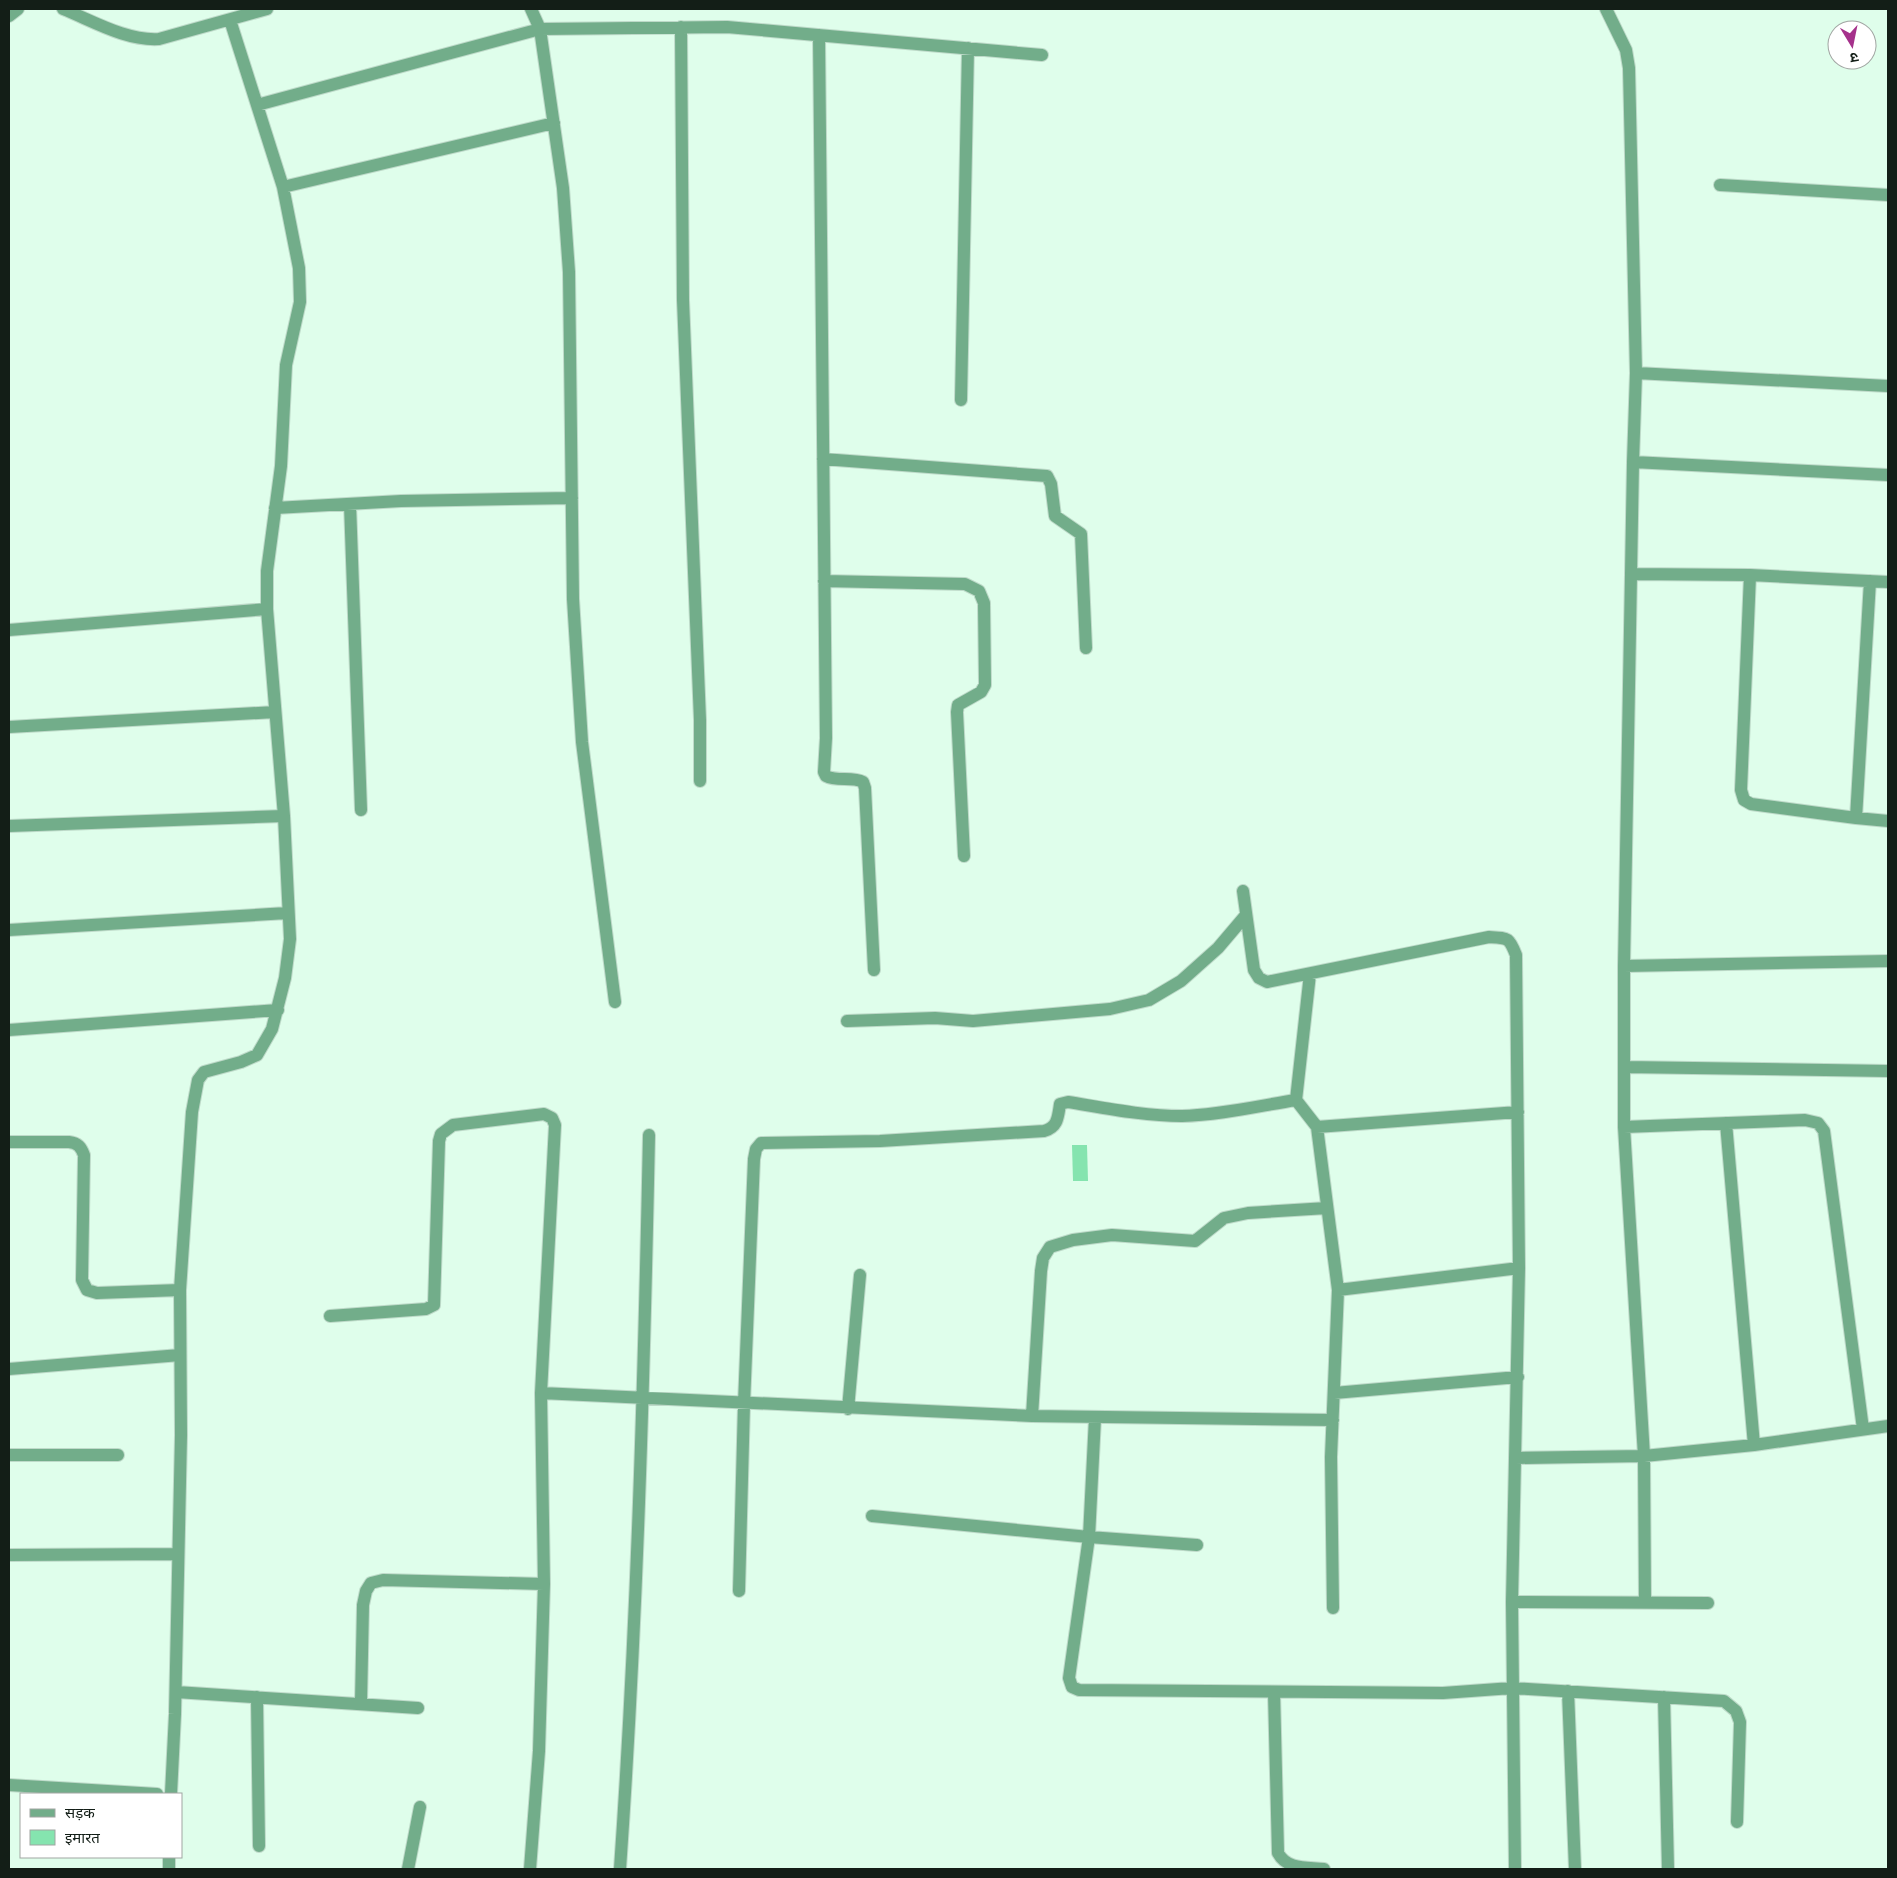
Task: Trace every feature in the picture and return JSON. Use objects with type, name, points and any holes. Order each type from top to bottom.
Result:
[{"type":"street","points":[[9,16],[18,9]]},
{"type":"street","points":[[63,9],[130,37],[144,40],[159,39],[267,9]]},
{"type":"street","points":[[531,9],[540,29],[563,188],[569,272],[573,599],[582,742],[615,1002]]},
{"type":"street","points":[[1606,9],[1626,50],[1629,68],[1636,373],[1632,462],[1624,966],[1624,1128],[1644,1456],[1645,1603]]},
{"type":"street","points":[[171,1793],[176,1692],[181,1435],[180,1290],[192,1112],[198,1080],[204,1072],[242,1062],[257,1055],[272,1029],[285,978],[290,939],[287,912],[284,816],[267,609],[267,571],[281,466],[286,365],[300,302],[300,268],[283,187],[230,20]]},
{"type":"street","points":[[681,27],[683,300],[700,720],[700,781]]},
{"type":"street","points":[[257,105],[540,29],[727,27],[1042,55]]},
{"type":"street","points":[[819,35],[826,738],[824,772],[831,779],[858,779],[863,782],[865,788],[874,970]]},
{"type":"street","points":[[961,400],[968,48]]},
{"type":"street","points":[[283,187],[554,123]]},
{"type":"street","points":[[1720,185],[1888,195]]},
{"type":"street","points":[[1636,373],[1888,386]]},
{"type":"street","points":[[823,460],[1047,476],[1052,484],[1055,516],[1081,534],[1086,648]]},
{"type":"street","points":[[1632,462],[1888,475]]},
{"type":"street","points":[[275,508],[572,498]]},
{"type":"street","points":[[350,504],[361,810]]},
{"type":"street","points":[[1631,574],[1750,575],[1888,582]]},
{"type":"street","points":[[1750,575],[1741,790],[1744,800],[1751,804],[1888,821]]},
{"type":"street","points":[[824,581],[964,584],[979,590],[984,603],[984,685],[981,692],[958,705],[957,712],[964,856]]},
{"type":"street","points":[[1856,818],[1870,581]]},
{"type":"street","points":[[9,630],[267,609]]},
{"type":"street","points":[[9,727],[275,712]]},
{"type":"street","points":[[9,826],[284,816]]},
{"type":"street","points":[[1243,891],[1254,970],[1259,978],[1268,982],[1489,937],[1506,938],[1511,941],[1516,955],[1519,1268],[1512,1602],[1515,1869]]},
{"type":"street","points":[[9,930],[287,912]]},
{"type":"street","points":[[847,1021],[935,1018],[973,1021],[1110,1009],[1149,1000],[1181,981],[1218,948],[1246,915]]},
{"type":"street","points":[[1624,966],[1888,961]]},
{"type":"street","points":[[1310,974],[1296,1100],[1317,1127],[1338,1290],[1333,1420],[1333,1608]]},
{"type":"street","points":[[9,1030],[278,1010]]},
{"type":"street","points":[[1624,1067],[1888,1071]]},
{"type":"street","points":[[739,1591],[754,1159],[756,1149],[761,1143],[880,1141],[1044,1132],[1055,1126],[1058,1121],[1060,1104],[1068,1102],[1136,1113],[1182,1116],[1219,1113],[1296,1100]]},
{"type":"street","points":[[1317,1127],[1518,1112]]},
{"type":"street","points":[[330,1316],[426,1309],[434,1305],[439,1141],[441,1134],[453,1125],[544,1114],[552,1118],[555,1125],[541,1393],[544,1584],[539,1751],[530,1869]]},
{"type":"street","points":[[1624,1128],[1805,1120],[1818,1123],[1824,1131],[1863,1429]]},
{"type":"street","points":[[1726,1123],[1754,1445]]},
{"type":"street","points":[[620,1869],[628,1750],[643,1399],[650,1135]]},
{"type":"street","points":[[9,1142],[69,1142],[75,1143],[82,1149],[84,1155],[82,1280],[87,1290],[96,1293],[180,1290]]},
{"type":"street","points":[[1032,1416],[1042,1265],[1043,1258],[1050,1247],[1073,1240],[1112,1235],[1195,1241],[1224,1218],[1248,1213],[1327,1208]]},
{"type":"street","points":[[1338,1290],[1519,1268]]},
{"type":"street","points":[[848,1409],[860,1275]]},
{"type":"street","points":[[9,1369],[180,1355]]},
{"type":"street","points":[[1334,1393],[1518,1377]]},
{"type":"street","points":[[541,1393],[848,1409],[1032,1416],[1333,1420]]},
{"type":"street","points":[[1094,1418],[1089,1537],[1069,1678],[1072,1687],[1079,1690],[1443,1693],[1512,1688],[1724,1700],[1736,1710],[1740,1722],[1737,1822]]},
{"type":"street","points":[[1516,1458],[1644,1456],[1754,1445],[1888,1426]]},
{"type":"street","points":[[9,1455],[118,1455]]},
{"type":"street","points":[[872,1516],[1089,1537],[1197,1545]]},
{"type":"street","points":[[9,1555],[178,1554]]},
{"type":"street","points":[[361,1703],[363,1605],[366,1591],[372,1583],[383,1580],[544,1584]]},
{"type":"street","points":[[1512,1602],[1708,1603]]},
{"type":"street","points":[[176,1692],[418,1708]]},
{"type":"street","points":[[1274,1692],[1278,1853],[1282,1861],[1290,1866],[1324,1869]]},
{"type":"street","points":[[1568,1692],[1575,1869]]},
{"type":"street","points":[[257,1697],[259,1846]]},
{"type":"street","points":[[1664,1697],[1668,1869]]},
{"type":"street","points":[[9,1785],[141,1793]]},
{"type":"street","points":[[408,1869],[420,1807]]},
{"type":"building","points":[[1072,1145],[1087,1145],[1088,1181],[1073,1181]]}]
